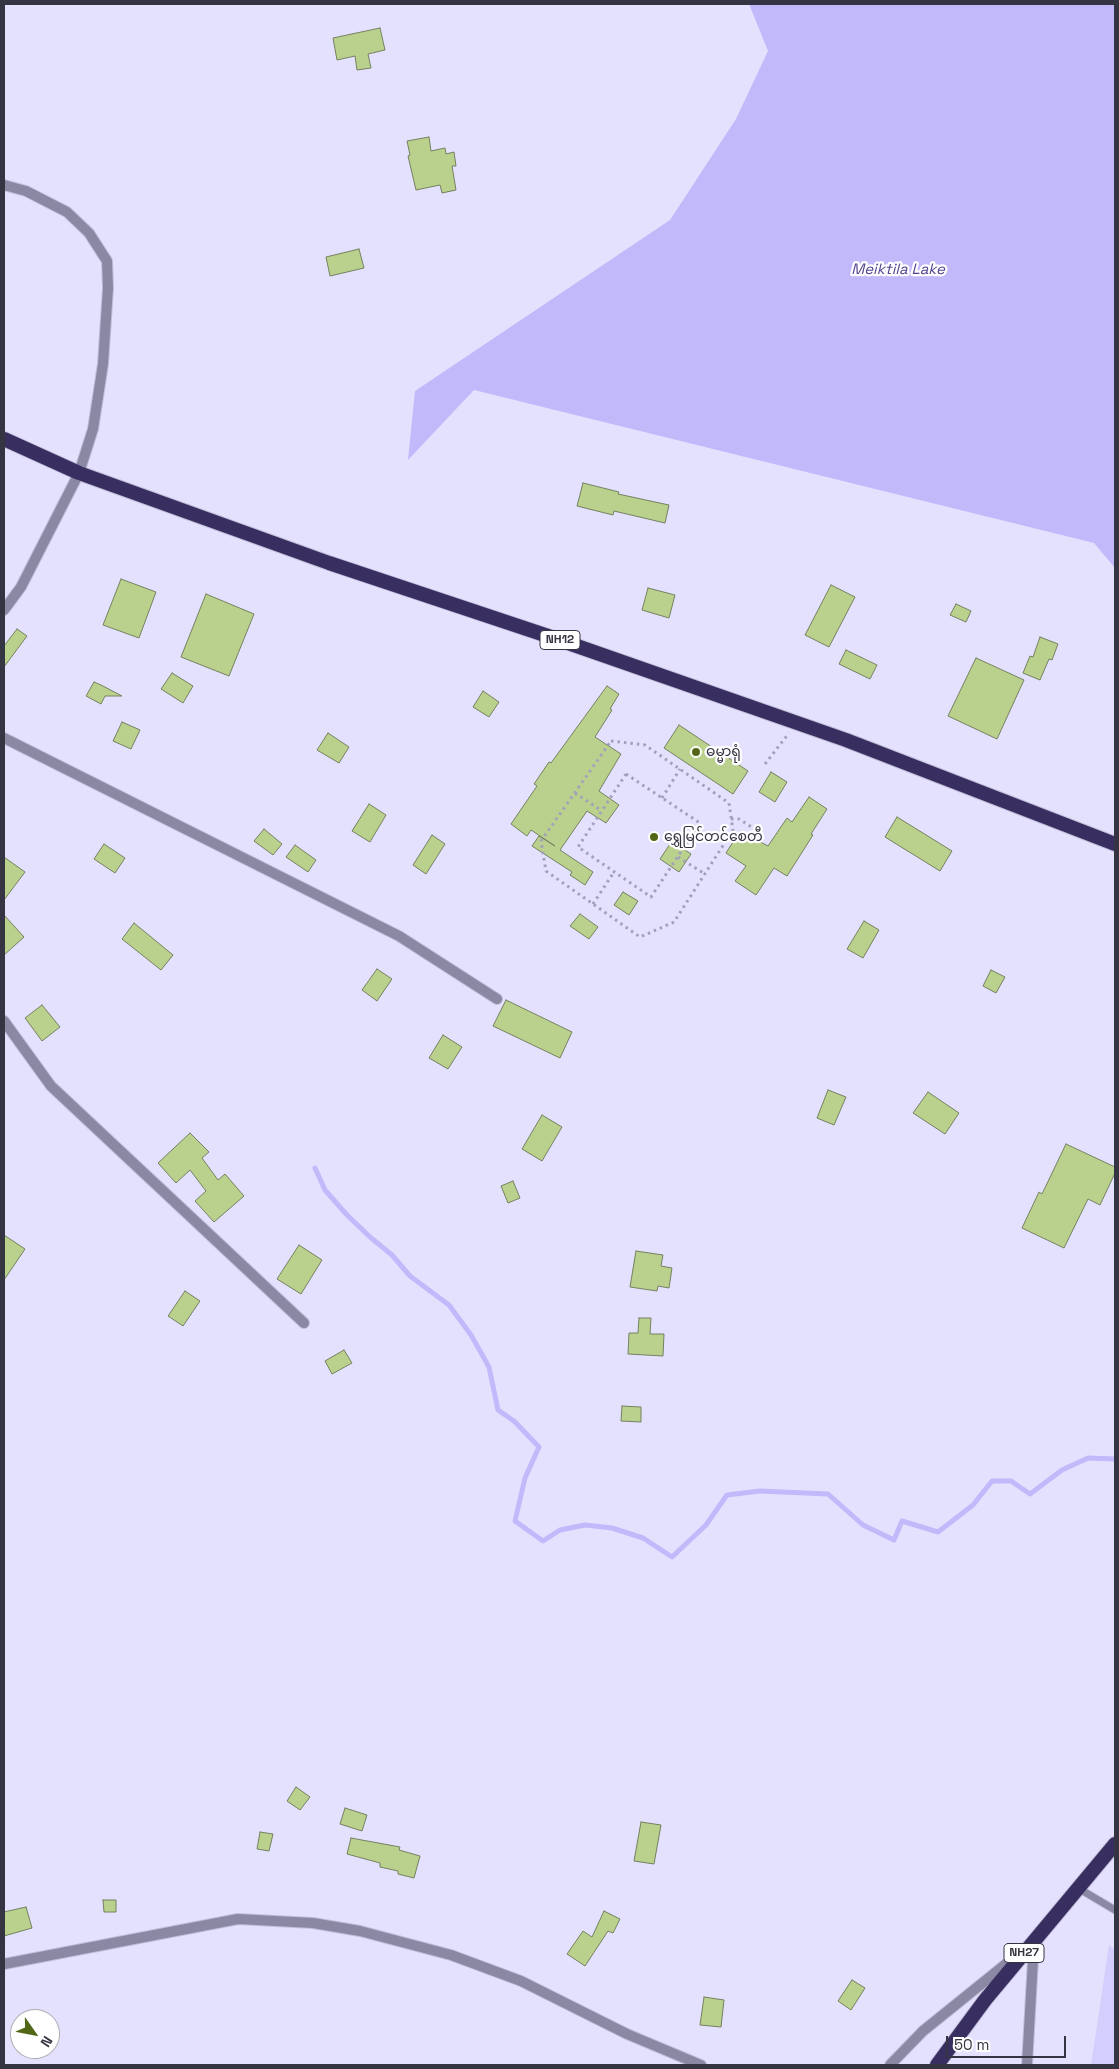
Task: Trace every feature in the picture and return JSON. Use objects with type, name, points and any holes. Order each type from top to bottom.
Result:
[{"type":"highway","name":"NH12","points":[[4,439],[79,473],[329,563],[551,637],[797,723],[1115,844]]},
{"type":"highway","name":"NH27","points":[[937,2065],[985,2000],[1115,1844]]},
{"type":"street","points":[[4,185],[26,191],[67,212],[89,232],[107,261],[108,288],[103,364],[92,429],[79,473],[21,587],[4,610]]},
{"type":"street","points":[[4,738],[399,936],[498,999]]},
{"type":"street","points":[[4,1021],[51,1086],[304,1323]]},
{"type":"street","points":[[4,1964],[238,1918],[313,1922],[360,1931],[451,1955],[521,1981],[627,2034],[701,2065]]},
{"type":"street","points":[[890,2065],[923,2031],[1034,1942]]},
{"type":"street","points":[[1027,2065],[1034,1942]]},
{"type":"lane","points":[[1078,1888],[1115,1910]]},
{"type":"path","points":[[766,764],[797,723]]},
{"type":"path","points":[[611,741],[645,745],[680,769],[729,803],[733,830],[674,922],[640,936],[546,871],[541,842],[611,741]]},
{"type":"path","points":[[662,798],[680,769]]},
{"type":"path","points":[[626,774],[700,823],[651,897],[578,848],[602,811],[626,774]]},
{"type":"path","points":[[575,793],[602,811]]},
{"type":"path","points":[[731,819],[740,819],[761,833]]},
{"type":"path","points":[[678,858],[705,874]]},
{"type":"path","points":[[593,904],[614,872]]},
{"type":"shaded area","points":[[1109,1945],[1115,1950],[1115,2065],[1091,2065]]},
{"type":"water","name":"Meiktila Lake","points":[[749,4],[1115,4],[1115,568],[1094,543],[474,390],[408,460],[415,391],[670,220],[736,119],[768,51]]},
{"type":"building","points":[[380,28],[385,50],[368,54],[371,68],[357,70],[355,56],[337,60],[333,38]]},
{"type":"building","points":[[429,137],[431,151],[445,148],[446,154],[454,152],[456,166],[452,166],[456,190],[442,193],[440,185],[416,190],[408,156],[410,155],[407,141]]},
{"type":"building","points":[[359,249],[364,268],[330,276],[326,257]]},
{"type":"building","points":[[583,483],[619,492],[618,494],[669,505],[665,523],[614,511],[613,515],[577,506]]},
{"type":"building","points":[[121,579],[156,592],[139,638],[103,625]]},
{"type":"building","points":[[831,585],[855,597],[829,647],[805,635]]},
{"type":"building","points":[[648,588],[675,595],[669,618],[642,610]]},
{"type":"building","points":[[206,594],[254,614],[229,676],[181,657]]},
{"type":"building","points":[[956,604],[971,611],[966,622],[950,615]]},
{"type":"building","points":[[17,629],[27,636],[4,667],[4,646]]},
{"type":"building","points":[[1040,637],[1058,644],[1052,660],[1049,659],[1040,680],[1023,673],[1030,656],[1033,657]]},
{"type":"building","points":[[846,650],[877,665],[870,679],[839,664]]},
{"type":"building","points":[[976,658],[1024,680],[997,739],[948,716]]},
{"type":"building","points":[[172,673],[193,686],[183,703],[161,689]]},
{"type":"building","points":[[94,682],[122,696],[105,696],[101,704],[86,696]]},
{"type":"building","points":[[607,686],[619,694],[610,709],[612,710],[595,737],[621,754],[599,791],[619,805],[606,823],[587,811],[560,850],[593,872],[585,885],[570,875],[572,872],[532,846],[539,836],[555,846],[531,830],[527,836],[511,824],[537,786],[534,784],[549,762],[551,763]]},
{"type":"building","points":[[483,691],[499,702],[489,717],[473,707]]},
{"type":"building","points":[[122,722],[140,730],[131,749],[113,741]]},
{"type":"building","name":"ဓမ္မာရုံ","points":[[679,725],[748,771],[733,794],[664,748]]},
{"type":"building","points":[[328,733],[349,747],[339,763],[317,750]]},
{"type":"building","points":[[771,772],[787,782],[775,802],[759,792]]},
{"type":"building","points":[[809,797],[827,809],[787,876],[774,868],[756,895],[735,881],[746,866],[726,853],[740,831],[768,846],[787,818],[792,822]]},
{"type":"building","points":[[369,804],[386,815],[370,842],[352,831]]},
{"type":"building","points":[[897,817],[952,851],[940,871],[885,837]]},
{"type":"building","points":[[264,829],[282,844],[273,855],[254,841]]},
{"type":"building","points":[[432,835],[445,844],[426,874],[413,865]]},
{"type":"building","points":[[672,841],[691,854],[679,872],[660,859]]},
{"type":"building","points":[[104,844],[125,858],[115,873],[94,859]]},
{"type":"building","points":[[295,845],[316,860],[308,872],[286,857]]},
{"type":"building","points":[[4,857],[25,872],[4,900]]},
{"type":"building","points":[[623,892],[638,901],[629,915],[614,905]]},
{"type":"building","points":[[580,914],[598,927],[589,939],[570,926]]},
{"type":"building","points":[[4,915],[24,937],[4,955]]},
{"type":"building","points":[[864,921],[879,930],[863,958],[847,949]]},
{"type":"building","points":[[134,923],[173,955],[161,970],[122,939]]},
{"type":"building","points":[[377,969],[392,979],[377,1001],[362,990]]},
{"type":"building","points":[[991,970],[1005,977],[996,993],[983,986]]},
{"type":"building","points":[[506,1000],[572,1032],[560,1058],[493,1026]]},
{"type":"building","points":[[42,1005],[60,1027],[42,1041],[25,1018]]},
{"type":"building","points":[[443,1035],[462,1047],[448,1069],[429,1058]]},
{"type":"building","points":[[828,1090],[846,1097],[834,1125],[817,1118]]},
{"type":"building","points":[[928,1092],[959,1113],[945,1134],[913,1113]]},
{"type":"building","points":[[542,1115],[562,1127],[542,1161],[522,1149]]},
{"type":"building","points":[[190,1133],[209,1152],[202,1158],[218,1180],[225,1174],[244,1196],[214,1222],[195,1201],[206,1191],[190,1170],[176,1183],[158,1163]]},
{"type":"building","points":[[1066,1144],[1115,1167],[1115,1173],[1100,1205],[1088,1199],[1064,1248],[1022,1228],[1039,1192],[1042,1194]]},
{"type":"building","points":[[513,1181],[520,1198],[508,1203],[501,1186]]},
{"type":"building","points":[[4,1235],[25,1249],[4,1280]]},
{"type":"building","points":[[299,1245],[322,1260],[301,1294],[277,1279]]},
{"type":"building","points":[[636,1251],[663,1255],[661,1266],[672,1268],[669,1288],[658,1286],[657,1291],[630,1287]]},
{"type":"building","points":[[185,1291],[200,1301],[183,1326],[168,1316]]},
{"type":"building","points":[[639,1318],[651,1318],[650,1334],[664,1334],[663,1356],[628,1354],[629,1333],[638,1333]]},
{"type":"building","points":[[344,1350],[352,1363],[332,1374],[325,1361]]},
{"type":"building","points":[[622,1406],[641,1407],[641,1422],[621,1421]]},
{"type":"building","points":[[296,1787],[310,1797],[300,1810],[287,1801]]},
{"type":"building","points":[[345,1808],[367,1815],[362,1831],[340,1824]]},
{"type":"building","points":[[641,1822],[661,1825],[654,1864],[634,1861]]},
{"type":"building","points":[[260,1832],[273,1834],[269,1851],[257,1849]]},
{"type":"building","points":[[351,1838],[400,1847],[399,1850],[420,1856],[414,1878],[398,1874],[398,1871],[380,1867],[380,1863],[347,1854]]},
{"type":"building","points":[[103,1900],[116,1900],[116,1912],[104,1912]]},
{"type":"building","points":[[26,1907],[32,1928],[4,1936],[4,1912]]},
{"type":"building","points":[[604,1911],[620,1919],[613,1933],[608,1931],[585,1966],[567,1954],[583,1931],[592,1937]]},
{"type":"building","points":[[852,1980],[865,1988],[851,2010],[838,2001]]},
{"type":"building","points":[[704,1997],[724,2000],[721,2027],[700,2025]]},
{"type":"waterway","points":[[315,1168],[325,1190],[347,1215],[392,1255],[410,1276],[449,1305],[471,1335],[489,1367],[498,1410],[514,1421],[539,1447],[525,1478],[515,1521],[543,1541],[560,1530],[585,1525],[612,1528],[643,1538],[672,1557],[706,1525],[727,1495],[760,1491],[828,1494],[863,1525],[894,1540],[902,1521],[938,1532],[973,1505],[992,1481],[1011,1481],[1030,1494],[1062,1470],[1088,1458],[1115,1459]]},
{"type":"place","name":"ဓမ္မာရုံ","points":[[696,752]]},
{"type":"place","name":"ရွှေမြင်တင်စေတီ","points":[[654,837]]}]
